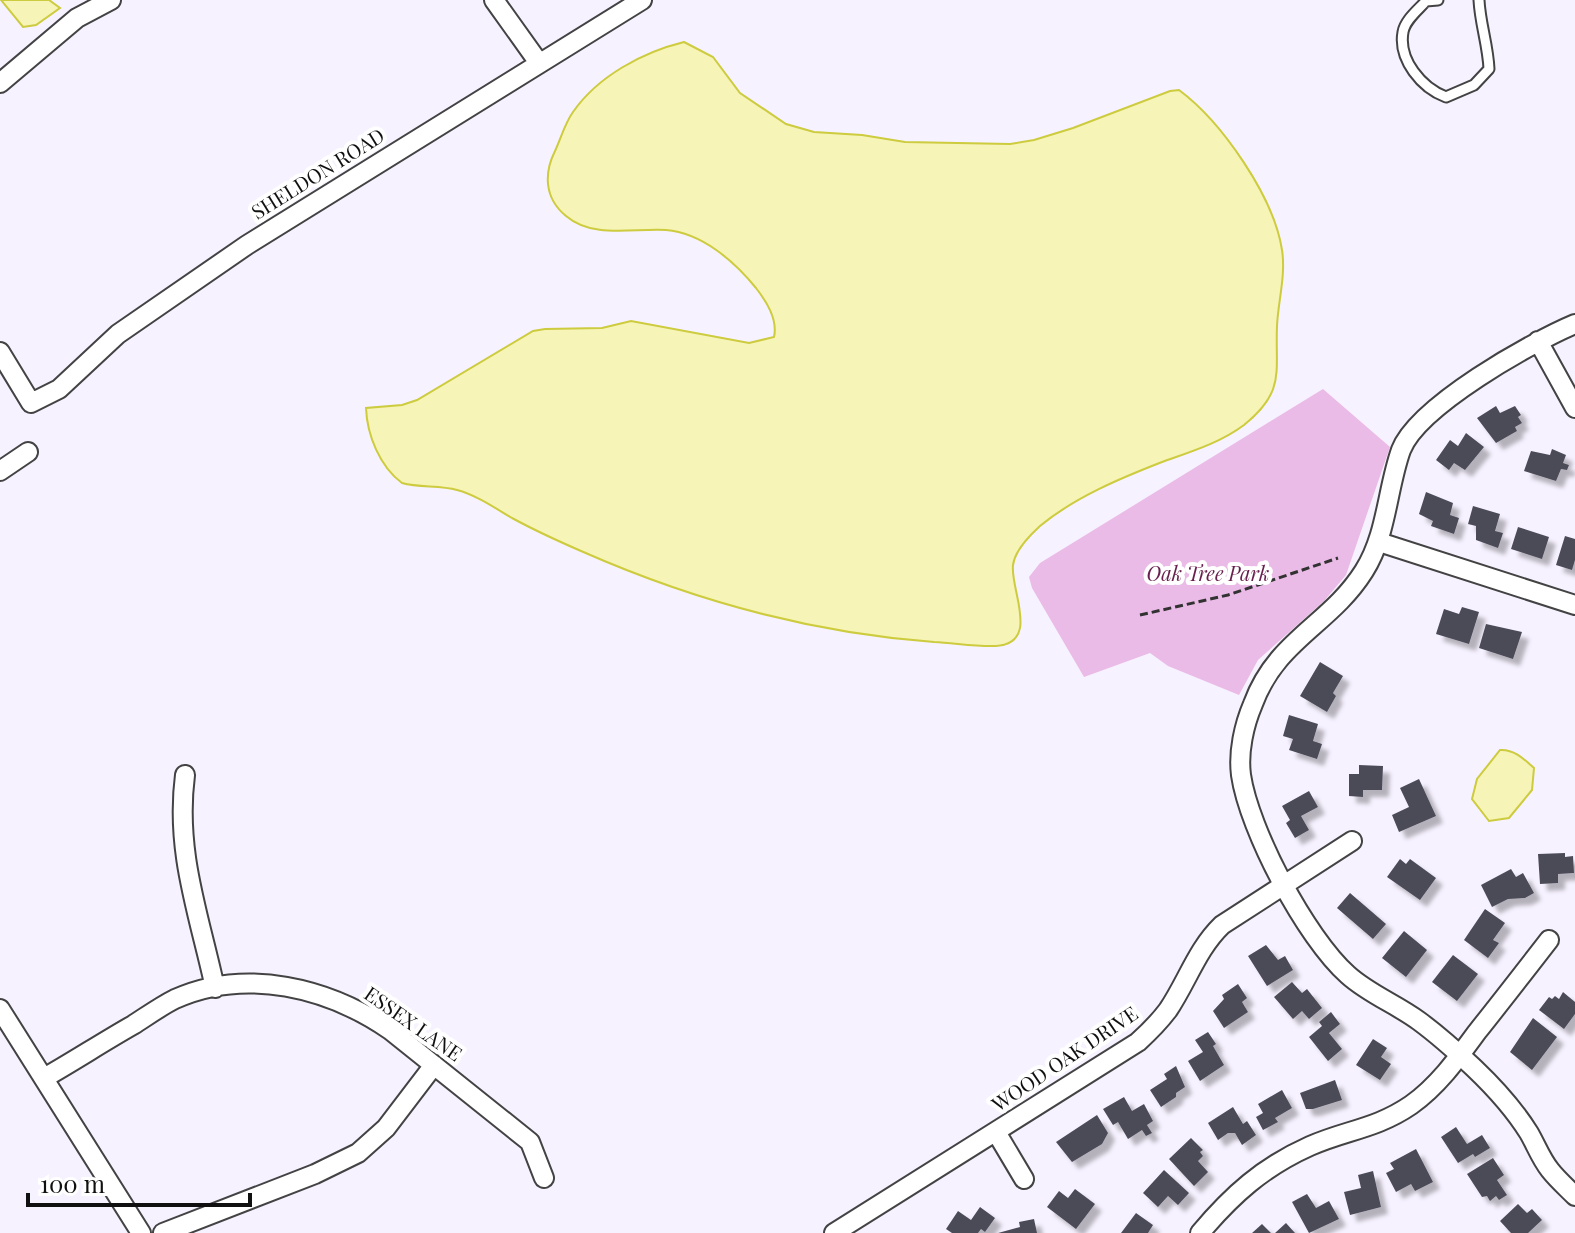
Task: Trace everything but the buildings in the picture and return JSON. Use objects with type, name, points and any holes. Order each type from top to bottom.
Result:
[{"type":"street","points":[[0,83],[77,18],[111,0]]},
{"type":"street","points":[[494,0],[539,63]]},
{"type":"street","name":"SHELDON ROAD","points":[[0,352],[31,403],[59,389],[118,334],[247,245],[642,0]]},
{"type":"street","points":[[1575,324],[1538,341],[1424,417],[1403,446],[1390,484],[1379,542],[1365,570],[1341,603],[1300,636],[1272,664],[1253,702],[1243,732],[1240,771],[1247,804],[1260,840],[1335,963],[1351,978],[1419,1021],[1503,1097],[1550,1170],[1575,1196]]},
{"type":"street","points":[[1538,341],[1575,408]]},
{"type":"street","points":[[0,471],[28,452]]},
{"type":"street","points":[[1379,542],[1575,605]]},
{"type":"street","points":[[185,775],[181,828],[188,876],[215,988]]},
{"type":"street","name":"WOOD OAK DRIVE","points":[[834,1233],[1138,1042],[1156,1026],[1170,1007],[1209,937],[1222,925],[1352,841]]},
{"type":"street","points":[[1200,1233],[1229,1199],[1253,1179],[1311,1145],[1391,1118],[1429,1091],[1549,940]]},
{"type":"street","name":"ESSEX LANE","points":[[44,1078],[174,1000],[200,990],[236,984],[294,987],[339,1001],[366,1014],[434,1065],[530,1142],[544,1178]]},
{"type":"street","points":[[0,1009],[141,1233]]},
{"type":"street","points":[[163,1233],[315,1174],[358,1153],[386,1128],[434,1065]]},
{"type":"street","points":[[996,1132],[1024,1179]]},
{"type":"lane","points":[[1438,0],[1425,1],[1410,17],[1403,31],[1404,51],[1423,84],[1446,97],[1474,85],[1489,69],[1479,0]]},
{"type":"path","points":[[1140,615],[1228,595],[1338,558]]},
{"type":"green space","name":"Oak Tree Park","points":[[1323,389],[1390,447],[1346,575],[1324,601],[1258,660],[1239,695],[1168,666],[1150,653],[1084,677],[1032,588],[1029,577],[1040,563]]},
{"type":"shaded area","points":[[1,0],[49,0],[60,8],[36,25],[23,27]]},
{"type":"shaded area","points":[[684,42],[713,57],[740,93],[786,124],[814,132],[905,142],[1010,144],[1034,140],[1179,90],[1212,121],[1244,162],[1269,207],[1277,229],[1283,269],[1277,326],[1276,380],[1267,402],[1244,425],[1225,437],[1099,489],[1040,526],[1014,559],[1013,576],[1020,614],[1017,636],[1010,643],[996,646],[889,638],[754,612],[623,569],[537,531],[464,492],[402,483],[387,468],[376,450],[366,408],[402,405],[417,400],[533,331],[602,328],[631,321],[749,343],[774,337],[773,317],[764,299],[738,268],[716,250],[679,232],[588,228],[566,216],[550,193],[548,176],[551,159],[568,121],[583,99],[622,67]]},
{"type":"shaded area","points":[[1500,750],[1514,753],[1534,768],[1532,790],[1509,818],[1489,821],[1472,799],[1477,779]]}]
